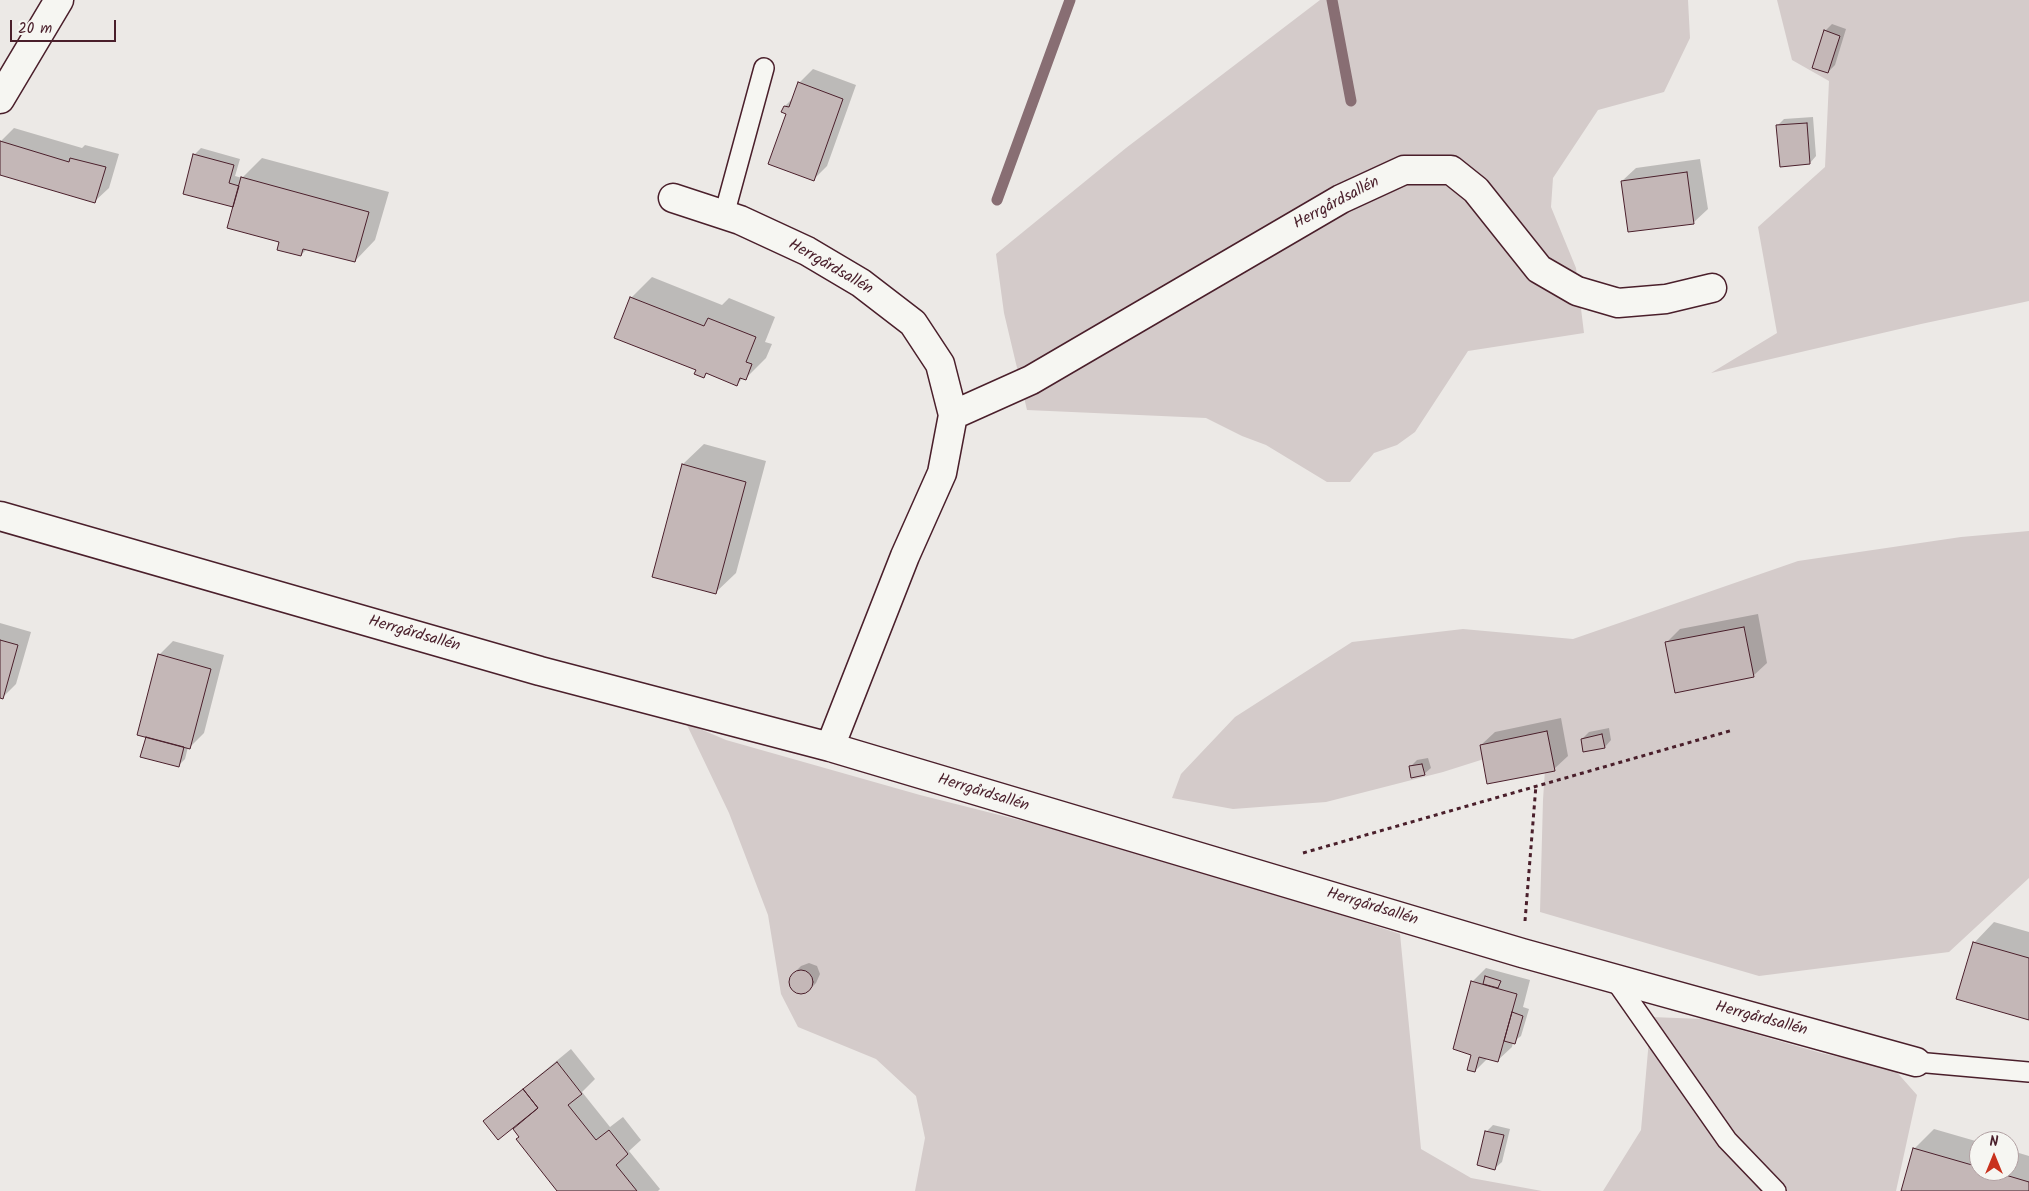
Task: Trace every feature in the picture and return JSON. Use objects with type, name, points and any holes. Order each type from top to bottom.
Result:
[{"type":"street","points":[[0,99],[59,0]]},
{"type":"street","name":"Herrgårdsallén","points":[[954,415],[1030,380],[1341,199],[1404,170],[1451,170],[1476,190],[1539,269],[1577,291],[1618,303],[1666,299],[1712,288]]},
{"type":"street","name":"Herrgårdsallén","points":[[673,198],[740,220],[807,252],[861,283],[913,323],[940,364],[954,415],[942,473],[905,556],[830,747]]},
{"type":"street","name":"Herrgårdsallén","points":[[0,516],[540,671],[830,747],[1522,953],[1916,1062]]},
{"type":"lane","points":[[724,215],[764,68]]},
{"type":"lane","points":[[1616,980],[1727,1140],[1776,1191]]},
{"type":"lane","points":[[1916,1062],[2029,1072]]},
{"type":"path","points":[[1300,854],[1733,730]]},
{"type":"path","points":[[1522,953],[1536,785]]},
{"type":"shaded area","points":[[1320,0],[1688,0],[1690,38],[1664,92],[1598,110],[1553,178],[1551,207],[1576,268],[1584,333],[1468,351],[1415,432],[1397,445],[1374,453],[1350,482],[1327,482],[1266,445],[1242,436],[1206,418],[1027,410],[1004,313],[996,254],[1126,148]]},
{"type":"shaded area","points":[[1777,0],[2029,0],[2029,301],[1711,373],[1777,333],[1758,227],[1825,167],[1829,81],[1792,60]]},
{"type":"shaded area","points":[[2029,531],[2029,878],[1949,952],[1759,976],[1540,912],[1543,800],[1547,739],[1443,772],[1326,802],[1233,809],[1172,798],[1181,774],[1235,717],[1352,642],[1463,629],[1573,639],[1798,561],[1961,537]]},
{"type":"shaded area","points":[[686,723],[726,740],[920,795],[1158,855],[1400,934],[1421,1149],[1471,1178],[1542,1191],[915,1191],[925,1138],[916,1096],[876,1059],[798,1027],[781,994],[768,915],[729,813]]},
{"type":"shaded area","points":[[1651,1017],[1703,1019],[1821,1053],[1894,1069],[1917,1095],[1896,1191],[1603,1191],[1641,1130]]},
{"type":"building","points":[[1824,30],[1840,36],[1828,73],[1812,68]]},
{"type":"building","points":[[798,82],[843,99],[814,181],[768,164],[786,114],[781,112],[784,106],[789,107]]},
{"type":"building","points":[[1807,123],[1810,164],[1780,167],[1776,125]]},
{"type":"building","points":[[0,141],[69,162],[70,158],[106,167],[95,203],[0,175]]},
{"type":"building","points":[[193,154],[234,165],[229,183],[239,186],[233,207],[183,194]]},
{"type":"building","points":[[1687,172],[1694,224],[1628,232],[1621,181]]},
{"type":"building","points":[[241,177],[369,212],[355,262],[303,249],[301,256],[277,250],[279,242],[227,228]]},
{"type":"building","points":[[630,297],[704,326],[708,318],[756,337],[746,362],[752,364],[746,380],[740,378],[737,386],[706,373],[704,378],[694,374],[696,370],[614,338]]},
{"type":"building","points":[[682,464],[746,482],[716,594],[652,577]]},
{"type":"building","points":[[1744,627],[1754,677],[1675,693],[1665,642]]},
{"type":"building","points":[[0,640],[18,645],[3,699],[0,698]]},
{"type":"building","points":[[158,654],[211,669],[190,749],[137,735]]},
{"type":"building","points":[[1547,731],[1555,771],[1487,784],[1480,745]]},
{"type":"building","points":[[1602,734],[1605,748],[1583,752],[1581,739]]},
{"type":"building","points":[[146,737],[184,747],[179,767],[140,757]]},
{"type":"building","points":[[1422,764],[1425,775],[1411,778],[1409,766]]},
{"type":"building","points":[[1973,942],[2029,958],[2029,1020],[1956,999]]},
{"type":"building","points":[[801,970],[810,973],[813,982],[810,991],[801,994],[792,991],[789,982],[792,973]]},
{"type":"building","points":[[1485,976],[1501,981],[1498,988],[1483,984]]},
{"type":"building","points":[[1471,981],[1517,994],[1498,1062],[1479,1057],[1475,1072],[1467,1070],[1471,1055],[1453,1049]]},
{"type":"building","points":[[1512,1012],[1523,1016],[1515,1044],[1504,1041]]},
{"type":"building","points":[[557,1062],[582,1094],[568,1105],[596,1140],[609,1130],[628,1154],[616,1165],[637,1191],[557,1191],[516,1139],[519,1137],[513,1129],[538,1108],[523,1089]]},
{"type":"building","points":[[523,1089],[538,1108],[498,1140],[483,1121]]},
{"type":"building","points":[[1485,1131],[1504,1135],[1495,1170],[1477,1165]]},
{"type":"building","points":[[1913,1148],[1969,1164],[1969,1181],[2019,1181],[2019,1179],[2029,1182],[2029,1191],[1901,1191]]},
{"type":"waterway","points":[[997,200],[1070,0]]},
{"type":"waterway","points":[[1332,0],[1351,101]]}]
